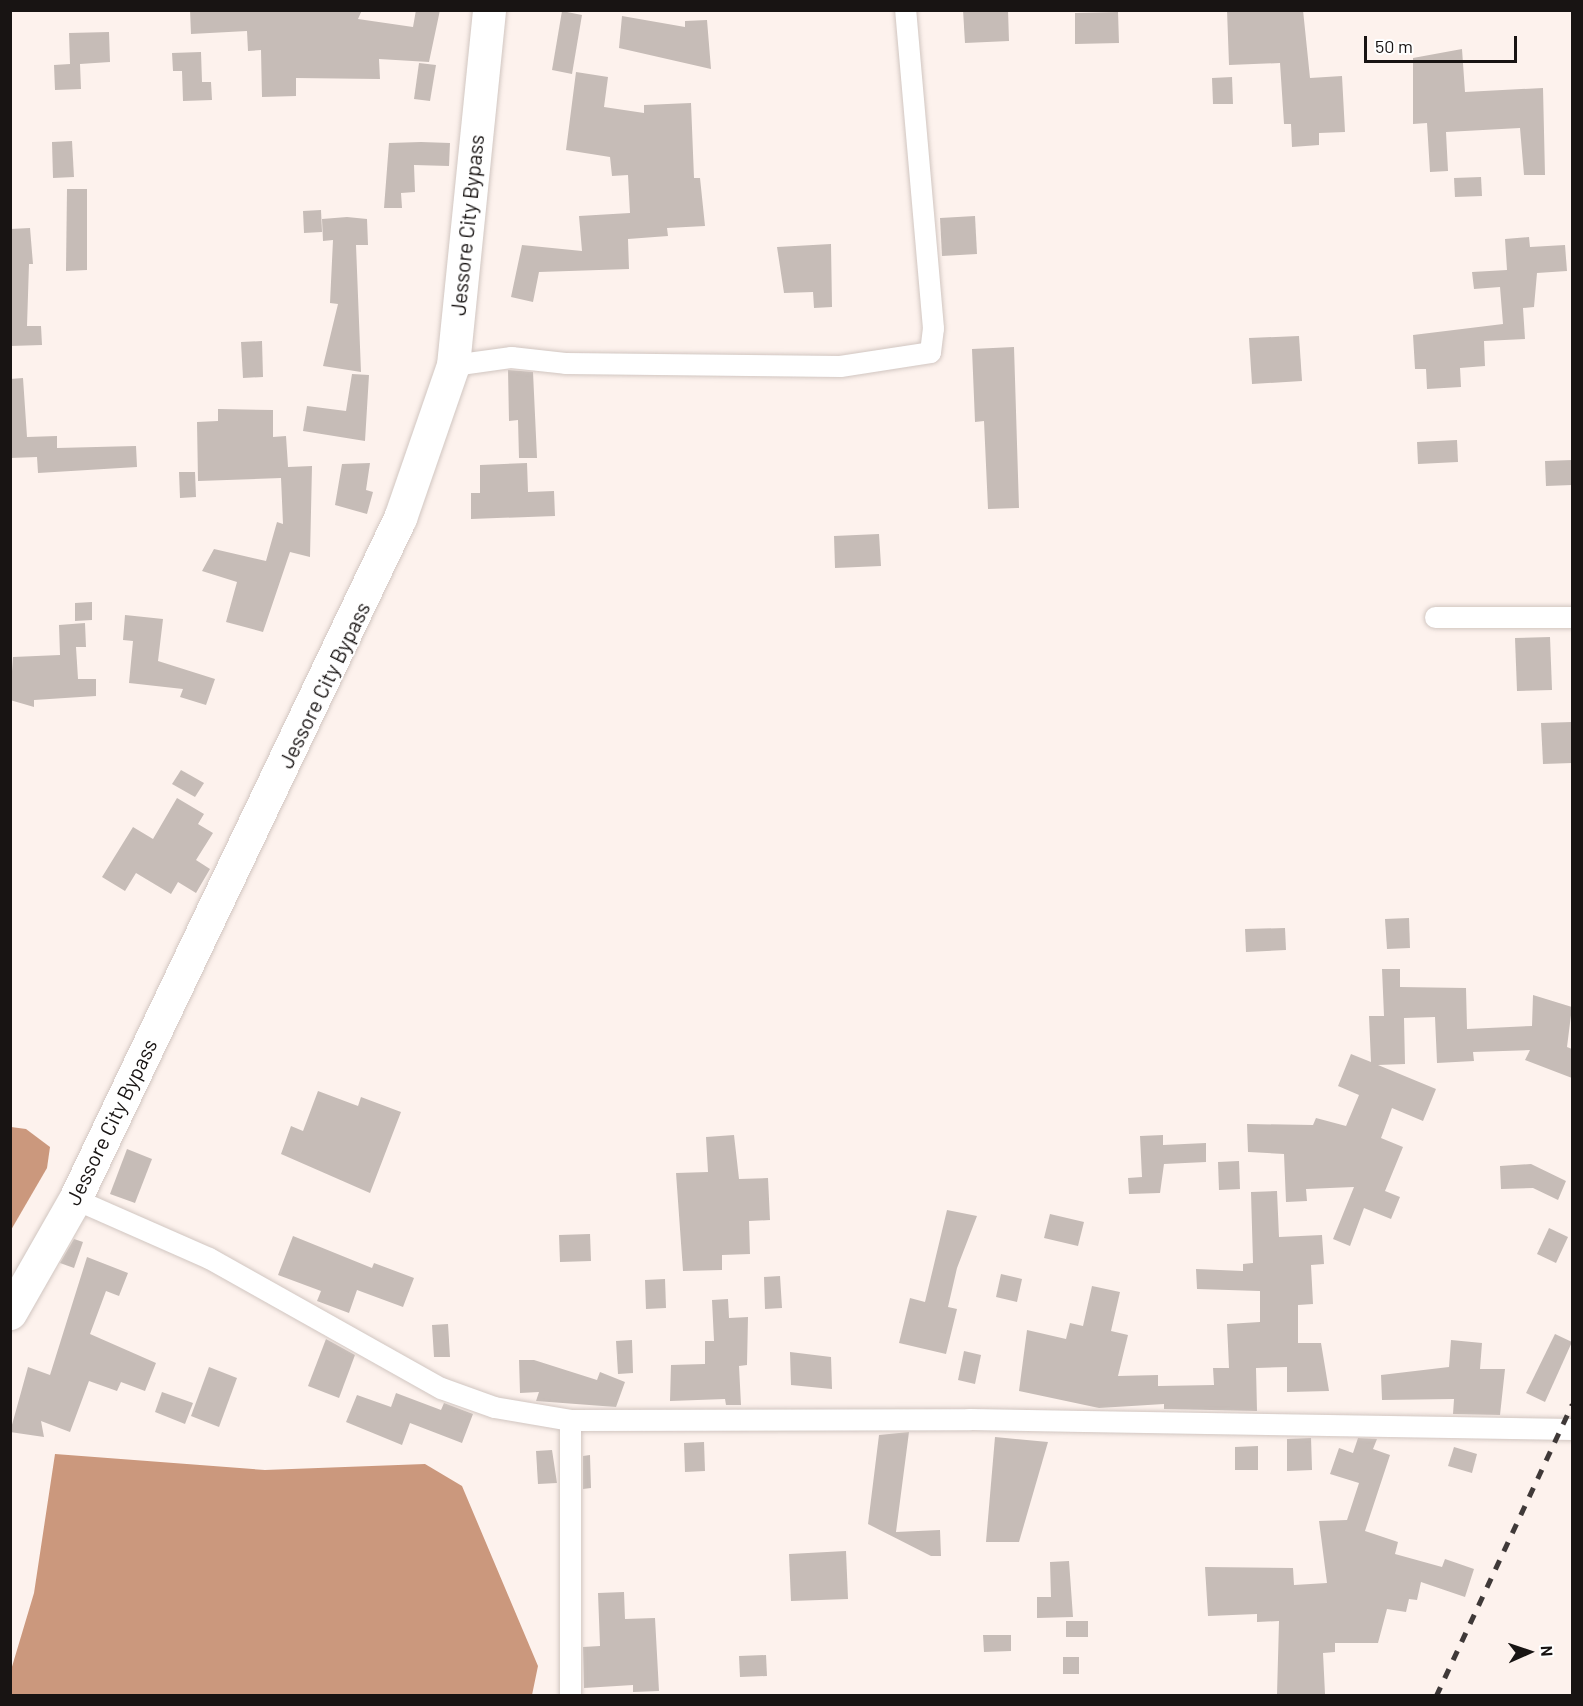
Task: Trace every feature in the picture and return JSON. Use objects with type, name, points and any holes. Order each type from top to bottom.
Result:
[{"type":"highway","name":"Jessore City Bypass","points":[[10,1313],[75,1199],[378,573],[453,365],[489,10]]},
{"type":"street","points":[[453,365],[512,357],[565,363],[840,366],[930,352],[933,328],[905,10]]},
{"type":"street","points":[[1435,617],[1572,617]]},
{"type":"street","points":[[75,1199],[209,1258],[315,1322],[441,1388],[494,1407],[570,1420],[969,1419],[1572,1429]]},
{"type":"street","points":[[570,1420],[570,1695]]},
{"type":"shaded area","points":[[11,1127],[26,1129],[50,1147],[47,1168],[11,1230]]},
{"type":"shaded area","points":[[55,1454],[265,1470],[425,1464],[462,1486],[538,1666],[532,1695],[11,1695],[11,1670],[34,1593]]},
{"type":"building","points":[[190,10],[362,10],[358,19],[413,27],[416,10],[440,10],[429,62],[379,59],[380,79],[296,78],[296,96],[262,97],[261,50],[248,51],[247,31],[191,34]]},
{"type":"building","points":[[963,10],[1008,10],[1009,41],[965,43]]},
{"type":"building","points":[[1227,10],[1303,10],[1310,78],[1342,76],[1345,132],[1319,133],[1319,145],[1292,147],[1291,124],[1284,124],[1280,63],[1229,65]]},
{"type":"building","points":[[562,11],[582,15],[572,74],[552,70]]},
{"type":"building","points":[[1118,12],[1119,43],[1075,44],[1075,13]]},
{"type":"building","points":[[622,16],[685,27],[685,21],[707,20],[711,69],[619,48]]},
{"type":"building","points":[[109,32],[110,62],[80,64],[81,89],[55,90],[54,65],[70,64],[69,33]]},
{"type":"building","points":[[1462,49],[1465,92],[1543,88],[1545,175],[1524,175],[1520,128],[1446,132],[1448,171],[1430,172],[1427,123],[1413,124],[1413,58]]},
{"type":"building","points":[[201,52],[202,82],[211,82],[212,100],[183,101],[182,71],[173,71],[172,53]]},
{"type":"building","points":[[419,63],[436,65],[430,101],[414,99]]},
{"type":"building","points":[[576,72],[608,77],[604,107],[644,113],[644,105],[691,103],[694,178],[700,178],[705,226],[667,228],[668,236],[628,239],[629,269],[539,272],[533,302],[511,297],[522,245],[582,251],[579,216],[630,213],[628,175],[612,176],[610,157],[566,150]]},
{"type":"building","points":[[1232,77],[1233,104],[1213,104],[1212,78]]},
{"type":"building","points":[[72,141],[74,177],[53,178],[52,142]]},
{"type":"building","points":[[389,143],[450,143],[449,166],[414,165],[415,192],[401,193],[402,208],[384,208]]},
{"type":"building","points":[[1481,177],[1482,196],[1455,197],[1454,178]]},
{"type":"building","points":[[67,189],[87,189],[87,270],[66,271]]},
{"type":"building","points":[[321,210],[322,232],[304,233],[303,211]]},
{"type":"building","points":[[975,216],[977,254],[942,256],[940,218]]},
{"type":"building","points":[[347,217],[367,219],[368,245],[356,245],[361,372],[323,366],[338,304],[330,303],[333,240],[323,241],[322,219]]},
{"type":"building","points":[[30,228],[33,264],[29,264],[27,326],[41,326],[42,345],[10,346],[10,229]]},
{"type":"building","points":[[1529,237],[1530,247],[1565,245],[1567,271],[1537,273],[1534,307],[1523,308],[1525,339],[1484,341],[1485,366],[1460,368],[1461,387],[1427,389],[1426,369],[1415,369],[1413,335],[1503,324],[1500,287],[1474,289],[1472,272],[1507,270],[1505,239]]},
{"type":"building","points":[[831,244],[832,307],[814,308],[813,292],[784,293],[777,247]]},
{"type":"building","points":[[1299,336],[1302,381],[1252,384],[1249,338]]},
{"type":"building","points":[[262,341],[263,377],[243,378],[241,342]]},
{"type":"building","points":[[1014,347],[1019,508],[988,509],[984,421],[975,422],[972,349]]},
{"type":"building","points":[[508,370],[533,372],[537,458],[519,458],[518,420],[509,421]]},
{"type":"building","points":[[352,374],[369,375],[365,441],[303,431],[307,406],[346,411]]},
{"type":"building","points":[[23,378],[27,437],[57,436],[57,448],[136,446],[137,467],[38,473],[37,457],[10,458],[10,379]]},
{"type":"building","points":[[218,409],[273,410],[273,437],[286,436],[288,467],[312,466],[310,557],[290,552],[263,632],[226,622],[237,582],[202,571],[214,549],[266,561],[277,522],[283,524],[281,478],[198,481],[197,422],[218,421]]},
{"type":"building","points":[[1457,440],[1458,462],[1418,464],[1417,442]]},
{"type":"building","points":[[1572,460],[1572,485],[1546,486],[1545,461]]},
{"type":"building","points":[[370,463],[366,490],[373,492],[367,514],[335,505],[342,464]]},
{"type":"building","points":[[527,463],[528,492],[554,491],[555,516],[471,519],[471,493],[480,493],[480,465]]},
{"type":"building","points":[[179,472],[195,472],[196,497],[180,498]]},
{"type":"building","points":[[879,534],[881,566],[835,568],[834,536]]},
{"type":"building","points":[[92,602],[92,620],[75,621],[75,603]]},
{"type":"building","points":[[125,615],[163,619],[158,661],[215,679],[206,705],[180,697],[183,689],[129,683],[133,641],[123,640]]},
{"type":"building","points":[[85,623],[86,647],[76,647],[78,679],[96,679],[96,696],[34,700],[34,707],[10,700],[13,657],[60,655],[59,625]]},
{"type":"building","points":[[1550,637],[1552,690],[1517,691],[1515,638]]},
{"type":"building","points":[[1572,722],[1572,763],[1543,764],[1541,723]]},
{"type":"building","points":[[181,770],[204,783],[195,797],[172,784]]},
{"type":"building","points":[[177,798],[204,814],[198,824],[213,833],[196,860],[210,869],[196,893],[178,882],[171,894],[136,873],[125,891],[102,877],[133,827],[153,839]]},
{"type":"building","points":[[1409,918],[1410,948],[1387,949],[1385,919]]},
{"type":"building","points":[[1285,928],[1286,950],[1246,952],[1245,929]]},
{"type":"building","points":[[1382,969],[1400,969],[1400,987],[1466,988],[1467,1029],[1532,1026],[1533,995],[1572,1007],[1567,1047],[1572,1049],[1572,1078],[1525,1060],[1530,1050],[1473,1052],[1474,1061],[1437,1063],[1435,1017],[1404,1018],[1405,1064],[1378,1065],[1436,1089],[1423,1121],[1392,1108],[1381,1138],[1403,1147],[1385,1191],[1400,1197],[1391,1219],[1364,1208],[1350,1246],[1333,1239],[1354,1187],[1306,1189],[1307,1201],[1286,1202],[1284,1154],[1248,1152],[1247,1124],[1313,1125],[1316,1118],[1346,1126],[1359,1095],[1338,1086],[1351,1054],[1371,1062],[1369,1016],[1384,1016]]},
{"type":"building","points":[[318,1091],[358,1106],[361,1097],[401,1112],[370,1193],[281,1154],[291,1126],[303,1131]]},
{"type":"building","points":[[734,1135],[739,1179],[768,1178],[770,1220],[749,1221],[750,1254],[722,1255],[722,1270],[683,1271],[676,1173],[708,1172],[706,1137]]},
{"type":"building","points":[[1163,1135],[1163,1145],[1206,1143],[1206,1162],[1164,1164],[1160,1193],[1129,1194],[1128,1178],[1142,1177],[1140,1136]]},
{"type":"building","points":[[127,1149],[152,1159],[135,1203],[110,1194]]},
{"type":"building","points":[[1239,1161],[1240,1189],[1219,1190],[1218,1162]]},
{"type":"building","points":[[1531,1164],[1566,1181],[1558,1200],[1533,1188],[1501,1189],[1500,1166]]},
{"type":"building","points":[[1277,1191],[1279,1237],[1322,1235],[1324,1264],[1311,1265],[1313,1304],[1298,1305],[1298,1343],[1321,1343],[1329,1391],[1287,1392],[1287,1367],[1256,1368],[1257,1411],[1164,1409],[1164,1404],[1099,1408],[1019,1391],[1027,1330],[1066,1339],[1070,1323],[1083,1326],[1092,1286],[1120,1292],[1111,1331],[1128,1335],[1118,1376],[1158,1375],[1158,1386],[1214,1385],[1213,1368],[1229,1368],[1227,1324],[1260,1322],[1260,1291],[1197,1289],[1196,1269],[1243,1271],[1243,1264],[1253,1263],[1251,1192]]},
{"type":"building","points":[[947,1210],[977,1216],[957,1268],[948,1307],[957,1309],[946,1354],[899,1343],[910,1298],[925,1302]]},
{"type":"building","points":[[1050,1214],[1084,1222],[1078,1246],[1044,1238]]},
{"type":"building","points":[[1549,1228],[1568,1237],[1556,1263],[1537,1254]]},
{"type":"building","points":[[590,1234],[591,1261],[560,1262],[559,1235]]},
{"type":"building","points":[[293,1236],[372,1268],[374,1263],[414,1278],[403,1307],[357,1290],[349,1313],[317,1301],[321,1291],[278,1275]]},
{"type":"building","points":[[74,1239],[83,1242],[74,1268],[60,1263]]},
{"type":"building","points":[[87,1257],[128,1273],[119,1296],[106,1291],[90,1334],[156,1363],[145,1391],[121,1382],[117,1391],[89,1381],[70,1432],[41,1421],[44,1437],[10,1432],[28,1367],[50,1375]]},
{"type":"building","points":[[1001,1274],[1022,1279],[1017,1302],[996,1297]]},
{"type":"building","points":[[780,1276],[782,1308],[765,1309],[764,1277]]},
{"type":"building","points":[[665,1279],[666,1308],[646,1309],[645,1280]]},
{"type":"building","points":[[728,1299],[729,1318],[748,1317],[747,1365],[739,1366],[741,1405],[726,1405],[725,1399],[670,1401],[671,1365],[705,1364],[705,1341],[714,1341],[712,1300]]},
{"type":"building","points":[[448,1324],[450,1357],[434,1357],[432,1325]]},
{"type":"building","points":[[1555,1334],[1572,1342],[1545,1402],[1526,1393]]},
{"type":"building","points":[[326,1339],[355,1355],[339,1398],[308,1386]]},
{"type":"building","points":[[632,1340],[633,1373],[618,1374],[616,1341]]},
{"type":"building","points":[[1451,1340],[1482,1343],[1480,1369],[1505,1369],[1500,1415],[1453,1414],[1454,1399],[1382,1400],[1381,1375],[1449,1367]]},
{"type":"building","points":[[964,1351],[981,1355],[975,1384],[958,1380]]},
{"type":"building","points":[[790,1352],[831,1357],[832,1389],[791,1385]]},
{"type":"building","points":[[519,1360],[534,1360],[597,1380],[600,1372],[625,1382],[616,1407],[536,1401],[539,1392],[520,1393]]},
{"type":"building","points":[[209,1367],[237,1378],[219,1427],[191,1416]]},
{"type":"building","points":[[162,1392],[193,1403],[185,1424],[155,1412]]},
{"type":"building","points":[[396,1393],[441,1410],[444,1403],[473,1414],[462,1443],[410,1423],[402,1445],[346,1422],[357,1395],[391,1407]]},
{"type":"building","points":[[909,1432],[896,1532],[940,1530],[941,1556],[931,1556],[868,1524],[879,1435]]},
{"type":"building","points":[[995,1437],[1048,1442],[1019,1542],[986,1542]]},
{"type":"building","points":[[1311,1438],[1312,1470],[1287,1471],[1287,1439]]},
{"type":"building","points":[[1358,1438],[1377,1439],[1373,1449],[1390,1455],[1365,1531],[1398,1542],[1395,1554],[1442,1567],[1445,1559],[1474,1569],[1465,1597],[1421,1582],[1417,1600],[1409,1599],[1406,1612],[1387,1609],[1378,1643],[1335,1643],[1335,1652],[1323,1653],[1325,1694],[1277,1695],[1279,1621],[1257,1622],[1257,1614],[1208,1616],[1205,1567],[1293,1568],[1294,1585],[1327,1583],[1319,1521],[1347,1520],[1359,1483],[1330,1474],[1339,1448],[1353,1453]]},
{"type":"building","points":[[704,1442],[705,1471],[685,1472],[684,1443]]},
{"type":"building","points":[[1258,1446],[1258,1470],[1235,1470],[1235,1447]]},
{"type":"building","points":[[1454,1447],[1477,1454],[1472,1473],[1448,1466]]},
{"type":"building","points":[[552,1450],[557,1483],[538,1484],[536,1451]]},
{"type":"building","points":[[590,1455],[591,1488],[583,1489],[583,1456]]},
{"type":"building","points":[[846,1551],[848,1599],[791,1601],[789,1554]]},
{"type":"building","points":[[1069,1561],[1073,1617],[1037,1618],[1037,1597],[1051,1597],[1050,1562]]},
{"type":"building","points":[[624,1592],[625,1619],[655,1618],[659,1691],[633,1692],[633,1685],[584,1688],[583,1647],[600,1646],[598,1593]]},
{"type":"building","points":[[1066,1621],[1088,1621],[1088,1637],[1066,1637]]},
{"type":"building","points":[[983,1635],[1011,1635],[1011,1651],[984,1652]]},
{"type":"building","points":[[766,1655],[767,1676],[740,1677],[739,1656]]},
{"type":"building","points":[[1063,1657],[1079,1657],[1079,1674],[1063,1674]]},
{"type":"railway","points":[[1436,1696],[1572,1404]]}]
